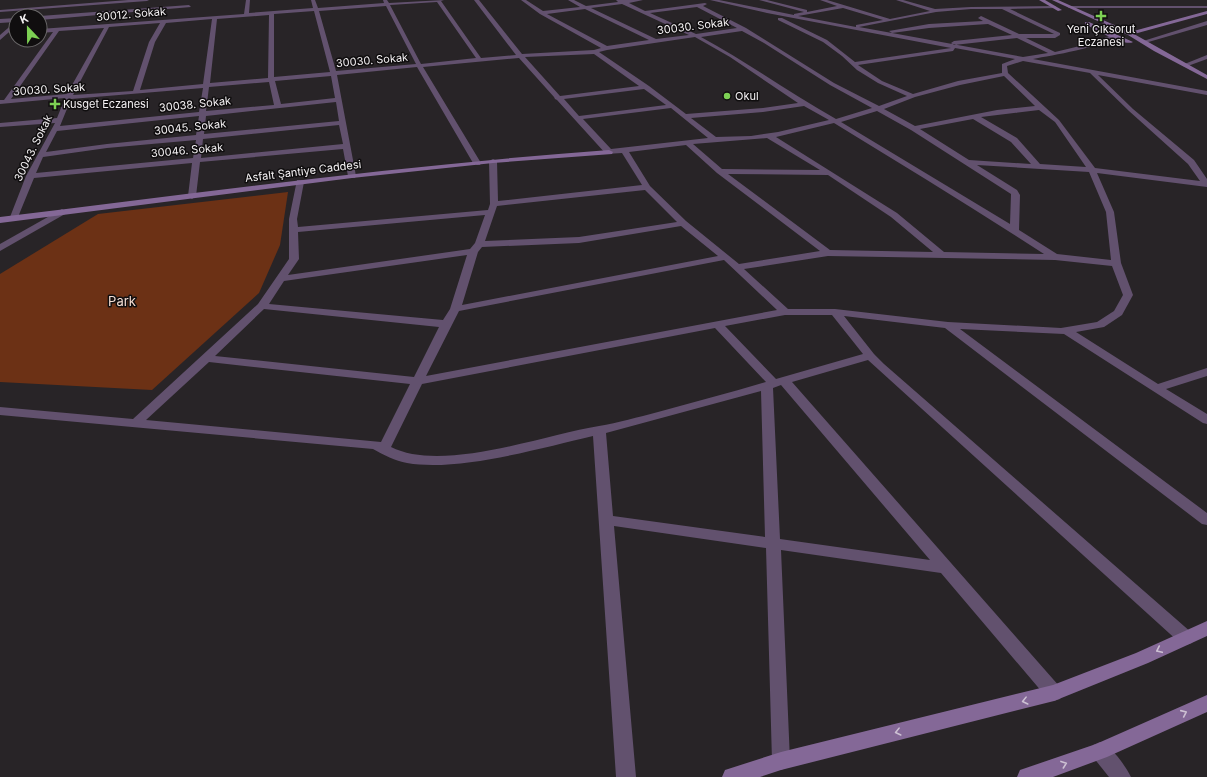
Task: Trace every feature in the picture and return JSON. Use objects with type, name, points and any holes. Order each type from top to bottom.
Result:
[{"type":"street","points":[[76,5],[81,0]]},
{"type":"street","points":[[29,8],[147,0]]},
{"type":"street","points":[[186,19],[190,0]]},
{"type":"street","points":[[246,15],[248,0]]},
{"type":"street","points":[[313,0],[334,73],[352,176]]},
{"type":"street","points":[[438,0],[480,60]]},
{"type":"street","name":"30012. Sokak","points":[[48,30],[186,19],[317,11],[386,2],[442,0]]},
{"type":"street","points":[[476,0],[520,56],[609,152],[714,139],[751,138],[768,135],[835,121],[880,108],[913,96],[980,78],[1006,74]]},
{"type":"street","points":[[523,0],[542,13],[606,48]]},
{"type":"street","points":[[570,0],[655,41]]},
{"type":"street","points":[[542,13],[622,1],[641,0]]},
{"type":"street","points":[[712,0],[723,1],[767,12],[1207,93]]},
{"type":"street","points":[[761,0],[808,12]]},
{"type":"street","points":[[822,0],[891,20]]},
{"type":"street","points":[[898,0],[935,11]]},
{"type":"street","points":[[1041,0],[1068,14]]},
{"type":"street","points":[[1054,0],[1130,34],[1207,78]]},
{"type":"street","points":[[622,1],[696,36],[732,56],[803,104],[835,121],[976,206],[1014,232],[1055,257]]},
{"type":"street","points":[[645,12],[723,1]]},
{"type":"street","points":[[1135,1],[1148,7]]},
{"type":"street","points":[[386,2],[419,65],[477,162]]},
{"type":"street","points":[[698,5],[744,29],[832,84],[880,108],[914,128],[1014,192],[1016,195],[1014,232]]},
{"type":"street","points":[[48,17],[189,6]]},
{"type":"street","points":[[850,27],[926,14],[960,6],[989,22],[1055,54]]},
{"type":"street","points":[[789,16],[844,7]]},
{"type":"street","points":[[973,12],[1004,8],[1055,7]]},
{"type":"street","points":[[1069,7],[1207,7]]},
{"type":"street","points":[[944,44],[1017,36],[1055,36],[1058,34],[1004,8]]},
{"type":"street","points":[[767,12],[826,41],[860,69],[880,82],[913,96]]},
{"type":"street","points":[[1130,34],[1207,12]]},
{"type":"street","points":[[272,13],[271,79],[278,106]]},
{"type":"street","points":[[192,196],[216,17]]},
{"type":"street","points":[[136,92],[152,42],[164,21]]},
{"type":"street","points":[[1082,21],[1114,36],[1156,50]]},
{"type":"street","points":[[881,33],[929,26],[989,22]]},
{"type":"street","points":[[1143,42],[1207,23]]},
{"type":"street","name":"30043. Sokak","points":[[14,217],[30,176],[60,120],[68,96],[108,26]]},
{"type":"street","points":[[3,102],[58,29]]},
{"type":"street","name":"30030. Sokak","points":[[3,102],[68,96],[74,98],[520,56],[596,52],[606,48],[744,29]]},
{"type":"street","points":[[0,38],[2,34]]},
{"type":"street","points":[[206,358],[418,381],[785,312],[835,312],[948,325],[1067,331],[1100,325],[1118,313],[1128,295],[1116,263],[1110,212],[1092,170],[1057,121],[1041,108],[1006,74],[1004,64],[1018,59],[1055,54],[1089,46],[1114,36]]},
{"type":"street","points":[[854,64],[960,48]]},
{"type":"street","points":[[596,52],[647,87],[714,139]]},
{"type":"street","points":[[1185,65],[1207,57]]},
{"type":"street","points":[[1093,73],[1131,110],[1191,162],[1207,184]]},
{"type":"street","points":[[558,98],[647,87]]},
{"type":"street","name":"30038. Sokak","points":[[54,129],[339,100]]},
{"type":"street","points":[[685,116],[763,110],[803,104]]},
{"type":"street","points":[[577,118],[672,106]]},
{"type":"street","points":[[914,128],[974,116],[1041,108]]},
{"type":"street","points":[[974,116],[1014,140],[1037,166]]},
{"type":"street","points":[[0,125],[60,120]]},
{"type":"street","name":"30045. Sokak","points":[[40,155],[107,146],[343,123]]},
{"type":"street","points":[[768,135],[894,215],[942,255]]},
{"type":"street","points":[[687,142],[720,171],[828,253]]},
{"type":"street","name":"30046. Sokak","points":[[30,176],[347,146]]},
{"type":"street","points":[[624,150],[647,187],[683,223],[726,257],[785,312]]},
{"type":"street","name":"Asfalt Şantiye Caddesi","points":[[0,220],[14,217],[300,182],[477,162],[609,152]]},
{"type":"street","points":[[384,449],[446,324],[455,309],[476,248],[493,208],[493,161]]},
{"type":"street","points":[[968,162],[1092,170],[1207,184]]},
{"type":"street","points":[[720,171],[830,173]]},
{"type":"street","points":[[136,423],[262,306],[294,259],[293,219],[300,182]]},
{"type":"street","points":[[293,230],[493,208],[647,187]]},
{"type":"street","points":[[0,248],[62,212]]},
{"type":"street","points":[[280,279],[476,248],[579,240],[683,223]]},
{"type":"street","points":[[736,267],[828,253],[1055,257],[1116,263]]},
{"type":"street","points":[[455,309],[726,257]]},
{"type":"street","points":[[262,306],[446,324]]},
{"type":"street","points":[[835,312],[870,356],[1186,638]]},
{"type":"street","points":[[716,324],[775,384],[946,568],[1054,694]]},
{"type":"street","points":[[948,325],[1207,520]]},
{"type":"street","points":[[1067,331],[1207,420]]},
{"type":"street","points":[[0,411],[376,446],[408,459],[455,459],[498,453],[599,430],[775,384],[870,356]]},
{"type":"street","points":[[1156,388],[1207,372]]},
{"type":"street","points":[[775,384],[773,545],[781,761]]},
{"type":"street","points":[[599,430],[626,777]]},
{"type":"street","points":[[606,520],[773,545],[946,568]]},
{"type":"street","points":[[732,777],[781,761],[1054,694],[1142,658],[1207,628]]},
{"type":"street","points":[[1027,777],[1100,750],[1207,703]]},
{"type":"street","points":[[1100,750],[1121,777]]},
{"type":"green space","name":"Park","points":[[288,192],[280,245],[259,293],[152,390],[0,382],[0,274],[98,214]]},
{"type":"place","name":"Yeni Çıksorut Eczanesi","points":[[1101,16]]},
{"type":"place","name":"Okul","points":[[727,96]]},
{"type":"place","name":"Kusget Eczanesi","points":[[55,104]]}]
